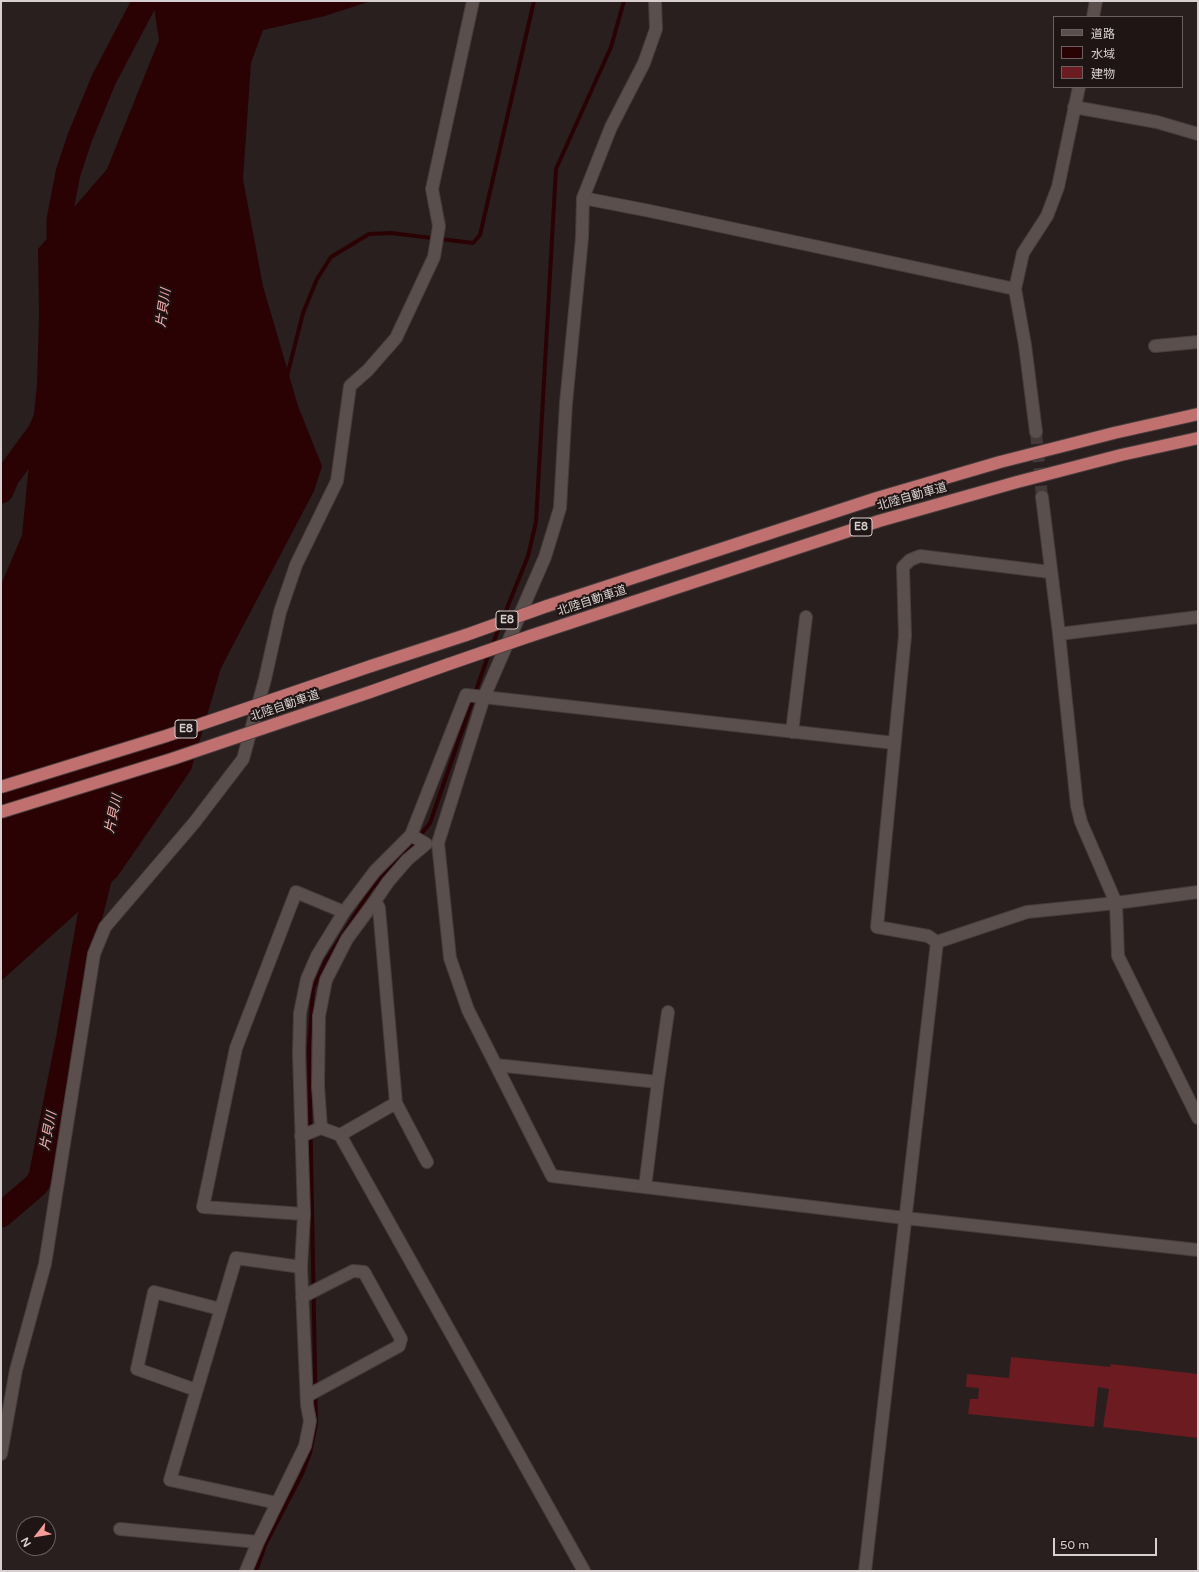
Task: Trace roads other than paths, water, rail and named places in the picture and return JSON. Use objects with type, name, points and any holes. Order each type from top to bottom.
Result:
[{"type":"highway","name":"北陸自動車道","points":[[1,787],[166,736],[466,635],[547,606],[877,498],[1007,460],[1198,414]]},
{"type":"highway","name":"北陸自動車道","points":[[1,812],[172,759],[530,636],[879,521],[1024,480],[1121,455],[1198,438]]},
{"type":"street","points":[[1,1454],[16,1370],[45,1264],[94,954],[105,927],[194,823],[243,759],[285,599],[296,565],[337,482],[350,386],[368,370],[396,338],[434,257],[439,226],[432,189],[473,1]]},
{"type":"street","points":[[655,1],[656,29],[644,63],[611,126],[583,198],[582,238],[566,404],[560,508],[545,557],[484,698],[432,844],[450,958],[468,1010],[552,1176],[905,1218],[1198,1250]]},
{"type":"street","points":[[1093,16],[1096,1]]},
{"type":"street","points":[[1036,432],[1015,289],[1023,253],[1047,216],[1058,187],[1078,88]]},
{"type":"street","points":[[1074,107],[1157,122],[1198,134]]},
{"type":"street","points":[[583,198],[665,214],[1015,289]]},
{"type":"street","points":[[1155,346],[1198,342]]},
{"type":"street","points":[[1042,497],[1050,572],[1059,634],[1077,806],[1081,822],[1116,904],[1118,956],[1198,1118]]},
{"type":"street","points":[[937,942],[928,936],[877,927],[905,636],[903,567],[910,560],[920,556],[1050,572]]},
{"type":"street","points":[[792,732],[806,617]]},
{"type":"street","points":[[1059,634],[1198,617]]},
{"type":"street","points":[[246,1571],[258,1542],[306,1446],[310,1421],[307,1396],[301,1267],[304,1214],[299,1054],[300,1013],[307,979],[317,956],[344,912],[376,871],[411,835],[466,695],[894,743]]},
{"type":"street","points":[[411,835],[432,844]]},
{"type":"street","points":[[321,1128],[318,1086],[319,1016],[326,980],[347,939],[388,882],[403,865],[432,844]]},
{"type":"street","points":[[304,1214],[203,1207],[236,1048],[296,892],[344,912]]},
{"type":"street","points":[[937,942],[1027,912],[1116,904],[1198,892]]},
{"type":"street","points":[[375,901],[379,908],[396,1102],[427,1162]]},
{"type":"street","points":[[865,1571],[937,942]]},
{"type":"street","points":[[645,1187],[668,1012]]},
{"type":"street","points":[[496,1065],[658,1082]]},
{"type":"street","points":[[340,1135],[396,1102]]},
{"type":"street","points":[[301,1136],[321,1128],[340,1135],[584,1571]]},
{"type":"street","points":[[277,1503],[170,1480],[236,1258],[301,1267]]},
{"type":"street","points":[[302,1297],[353,1271],[364,1272],[401,1339],[399,1346],[307,1396]]},
{"type":"street","points":[[196,1390],[137,1369],[154,1292],[220,1309]]},
{"type":"street","points":[[120,1529],[258,1542]]},
{"type":"water","points":[[153,1],[371,1],[325,16],[263,30],[251,63],[243,179],[263,286],[298,406],[322,466],[314,491],[221,668],[191,770],[117,877],[1,981],[1,585],[22,535],[37,384],[39,316],[38,249],[107,169],[159,40]]},
{"type":"waterway","name":"片貝川","points":[[59,258],[59,220],[68,173],[80,137],[104,79],[145,1]]},
{"type":"waterway","points":[[287,376],[303,313],[317,279],[331,257],[369,234],[391,233],[473,243],[480,235],[534,1]]},
{"type":"waterway","points":[[503,618],[528,556],[536,522],[556,169],[611,47],[624,1]]},
{"type":"waterway","name":"片貝川","points":[[1,491],[7,477],[40,432],[47,416]]},
{"type":"waterway","points":[[492,646],[500,625]]},
{"type":"waterway","points":[[256,1571],[265,1545],[302,1474],[310,1453],[316,1423],[309,1048],[313,989],[325,962],[372,888],[411,847],[430,823],[489,653]]},
{"type":"waterway","name":"片貝川","points":[[1,1215],[36,1185],[41,1177],[69,1036],[90,916],[103,864]]},
{"type":"tunnel","points":[[1036,432],[1042,497]]}]
